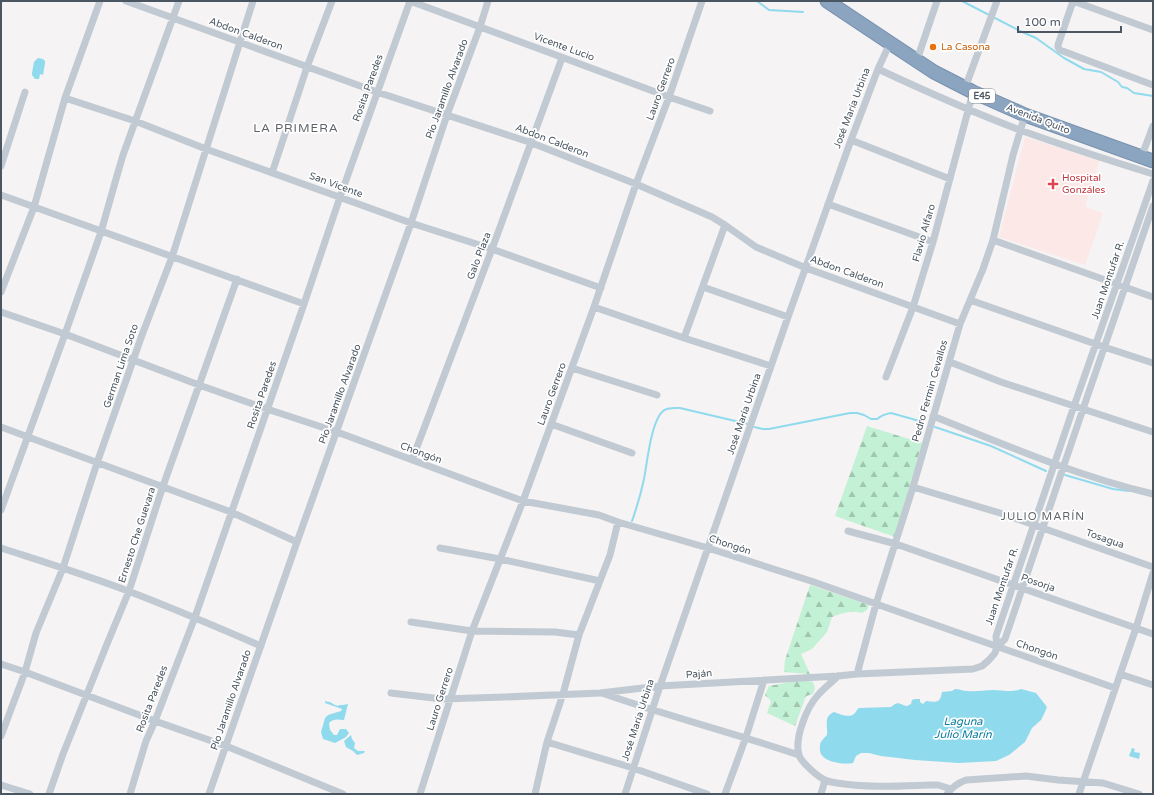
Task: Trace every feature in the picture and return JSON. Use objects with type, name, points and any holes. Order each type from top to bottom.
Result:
[{"type":"highway","name":"Avenida Quito","points":[[827,1],[934,72],[1023,107],[1149,151]]},
{"type":"highway","name":"Avenida Quito","points":[[842,1],[919,54],[970,86],[1025,115],[1153,161]]},
{"type":"street","points":[[1,292],[34,207],[65,98],[100,1]]},
{"type":"street","name":"Abdon Calderon","points":[[126,1],[377,92],[532,143],[636,184],[712,217],[756,247],[806,268],[960,324]]},
{"type":"street","points":[[1,510],[66,334],[101,232],[135,121],[179,1]]},
{"type":"street","name":"German Lima Soto","points":[[1,736],[25,672],[36,633],[63,568],[97,463],[142,335],[172,257],[253,1]]},
{"type":"street","points":[[272,173],[307,67],[332,1]]},
{"type":"street","name":"Vicente Lucio","points":[[410,1],[710,111]]},
{"type":"street","name":"Rosita Paredes","points":[[130,794],[146,741],[195,617],[340,197],[410,1]]},
{"type":"street","name":"Pío Jaramillo Alvarado","points":[[209,794],[488,1]]},
{"type":"street","name":"Lauro Gerrero","points":[[420,794],[472,631],[523,501],[572,368],[702,1]]},
{"type":"street","points":[[919,54],[937,1]]},
{"type":"street","name":"Flavio Alfaro","points":[[886,377],[913,307],[933,242],[968,109],[970,86],[997,1]]},
{"type":"street","points":[[1153,30],[1073,1],[1058,44],[1060,50],[1153,85]]},
{"type":"street","name":"José María Urbina","points":[[625,794],[660,686],[850,140],[890,43]]},
{"type":"street","name":"Galo Plaza","points":[[412,460],[532,143],[562,58]]},
{"type":"street","points":[[878,69],[968,109],[1020,130],[1088,154],[1153,174]]},
{"type":"street","points":[[1,166],[26,92]]},
{"type":"street","name":"San Vicente","points":[[65,98],[135,121],[206,149],[411,223],[492,249],[601,288]]},
{"type":"street","name":"Pedro Fermin Cevallos","points":[[857,674],[876,604],[896,544],[960,324],[993,240],[1013,155],[1025,115]]},
{"type":"street","points":[[1149,151],[1153,126]]},
{"type":"street","points":[[850,140],[950,179]]},
{"type":"street","name":"Juan Montufar R.","points":[[997,646],[996,636],[1013,585],[1153,181]]},
{"type":"street","points":[[1,195],[304,304]]},
{"type":"street","points":[[828,204],[933,242]]},
{"type":"street","name":"Juan Montufar R.","points":[[997,646],[1005,639],[1153,206]]},
{"type":"street","points":[[684,338],[725,225]]},
{"type":"street","points":[[993,240],[1153,297]]},
{"type":"street","name":"Ernesto Che Guevara","points":[[49,794],[106,644],[129,591],[163,486],[237,279]]},
{"type":"street","points":[[703,287],[788,317]]},
{"type":"street","points":[[970,300],[1153,363]]},
{"type":"street","points":[[594,307],[771,366]]},
{"type":"street","name":"Chongón","points":[[1,312],[134,359],[199,385],[337,432],[523,501],[599,515],[708,548],[811,581],[1115,688]]},
{"type":"street","points":[[950,362],[1001,382],[1153,432]]},
{"type":"street","points":[[572,368],[657,395]]},
{"type":"street","points":[[933,416],[1054,464],[1124,487],[1153,494]]},
{"type":"street","points":[[551,424],[632,453]]},
{"type":"street","points":[[1,427],[231,512],[297,542]]},
{"type":"street","name":"Tosagua","points":[[913,487],[1000,513],[1153,566]]},
{"type":"street","points":[[535,794],[547,742],[563,694],[579,635],[610,555],[618,522]]},
{"type":"street","name":"Posorja","points":[[848,531],[896,544],[1153,634]]},
{"type":"street","points":[[1,548],[129,591],[195,617],[261,646]]},
{"type":"street","points":[[440,548],[500,559],[600,581]]},
{"type":"street","points":[[1079,794],[1136,628],[1153,573]]},
{"type":"street","points":[[411,622],[472,631],[555,632],[579,635]]},
{"type":"street","name":"Paján","points":[[392,693],[442,699],[600,693],[660,686],[857,674],[973,669],[982,666],[989,660],[995,653],[997,646]]},
{"type":"street","points":[[1,664],[226,746],[343,794]]},
{"type":"street","points":[[1120,674],[1153,685]]},
{"type":"street","points":[[799,755],[798,741],[807,712],[819,694],[838,676]]},
{"type":"street","points":[[725,794],[746,737],[764,680]]},
{"type":"street","points":[[600,693],[652,710],[746,737],[799,755],[810,769],[825,780],[851,785],[938,785],[949,792],[958,783],[966,780],[1026,776],[1103,783],[1139,794]]},
{"type":"street","points":[[547,742],[634,768],[707,794]]},
{"type":"street","points":[[821,794],[825,780]]},
{"type":"street","points":[[1,785],[30,794]]},
{"type":"shaded area","name":"Hospital Gonzáles","points":[[1025,137],[1099,161],[1085,207],[1103,213],[1085,265],[999,237]]},
{"type":"green space","points":[[867,426],[922,443],[895,537],[835,516]]},
{"type":"green space","points":[[810,585],[869,605],[867,610],[862,613],[847,612],[832,617],[827,632],[812,649],[801,654],[810,674],[784,672],[785,660]]},
{"type":"green space","points":[[801,680],[813,682],[815,688],[813,694],[806,696],[795,726],[767,713],[771,701],[765,695],[769,686]]},
{"type":"water","points":[[38,58],[43,59],[45,63],[43,75],[40,74],[39,79],[35,79],[32,73],[34,62]]},
{"type":"water","name":"Laguna Julio Marín","points":[[955,689],[966,691],[1011,691],[1021,689],[1036,693],[1047,707],[1041,720],[1032,728],[1025,742],[1009,755],[996,761],[959,763],[915,760],[861,753],[856,756],[853,763],[838,763],[832,762],[823,757],[820,753],[820,743],[827,735],[828,716],[834,712],[845,716],[850,716],[853,715],[859,708],[891,707],[897,703],[907,706],[911,704],[912,700],[915,699],[920,699],[920,702],[923,704],[926,701],[937,701],[940,699],[942,692],[952,691]]},
{"type":"water","points":[[325,701],[338,706],[348,704],[344,720],[334,720],[329,723],[330,730],[334,735],[337,735],[340,729],[346,729],[349,733],[346,737],[335,743],[323,739],[321,732],[325,718],[328,715],[341,711],[342,709],[325,703]]},
{"type":"water","points":[[351,735],[355,743],[354,748],[358,751],[365,751],[364,753],[357,755],[346,747],[344,741]]},
{"type":"water","points":[[1132,748],[1135,749],[1134,752],[1140,753],[1139,759],[1129,756]]},
{"type":"waterway","points":[[757,1],[769,10],[803,12]]},
{"type":"waterway","points":[[962,1],[1036,38],[1064,58],[1084,69],[1101,72],[1118,82],[1122,87],[1127,88],[1134,93],[1153,96]]},
{"type":"waterway","points":[[632,521],[643,484],[655,424],[663,411],[669,408],[680,408],[748,424]]},
{"type":"waterway","points":[[754,427],[769,429],[850,413],[857,413],[871,419],[877,419],[891,413],[923,422]]},
{"type":"waterway","points":[[935,427],[991,446],[1046,471]]},
{"type":"waterway","points":[[1065,475],[1113,489],[1129,491]]},
{"type":"place","name":"La Casona","points":[[933,47]]},
{"type":"place","name":"Hospital Gonzáles","points":[[1053,184]]},
{"type":"district","name":"LA PRIMERA","points":[[296,128]]},
{"type":"district","name":"JULIO MARÍN","points":[[1043,516]]}]
